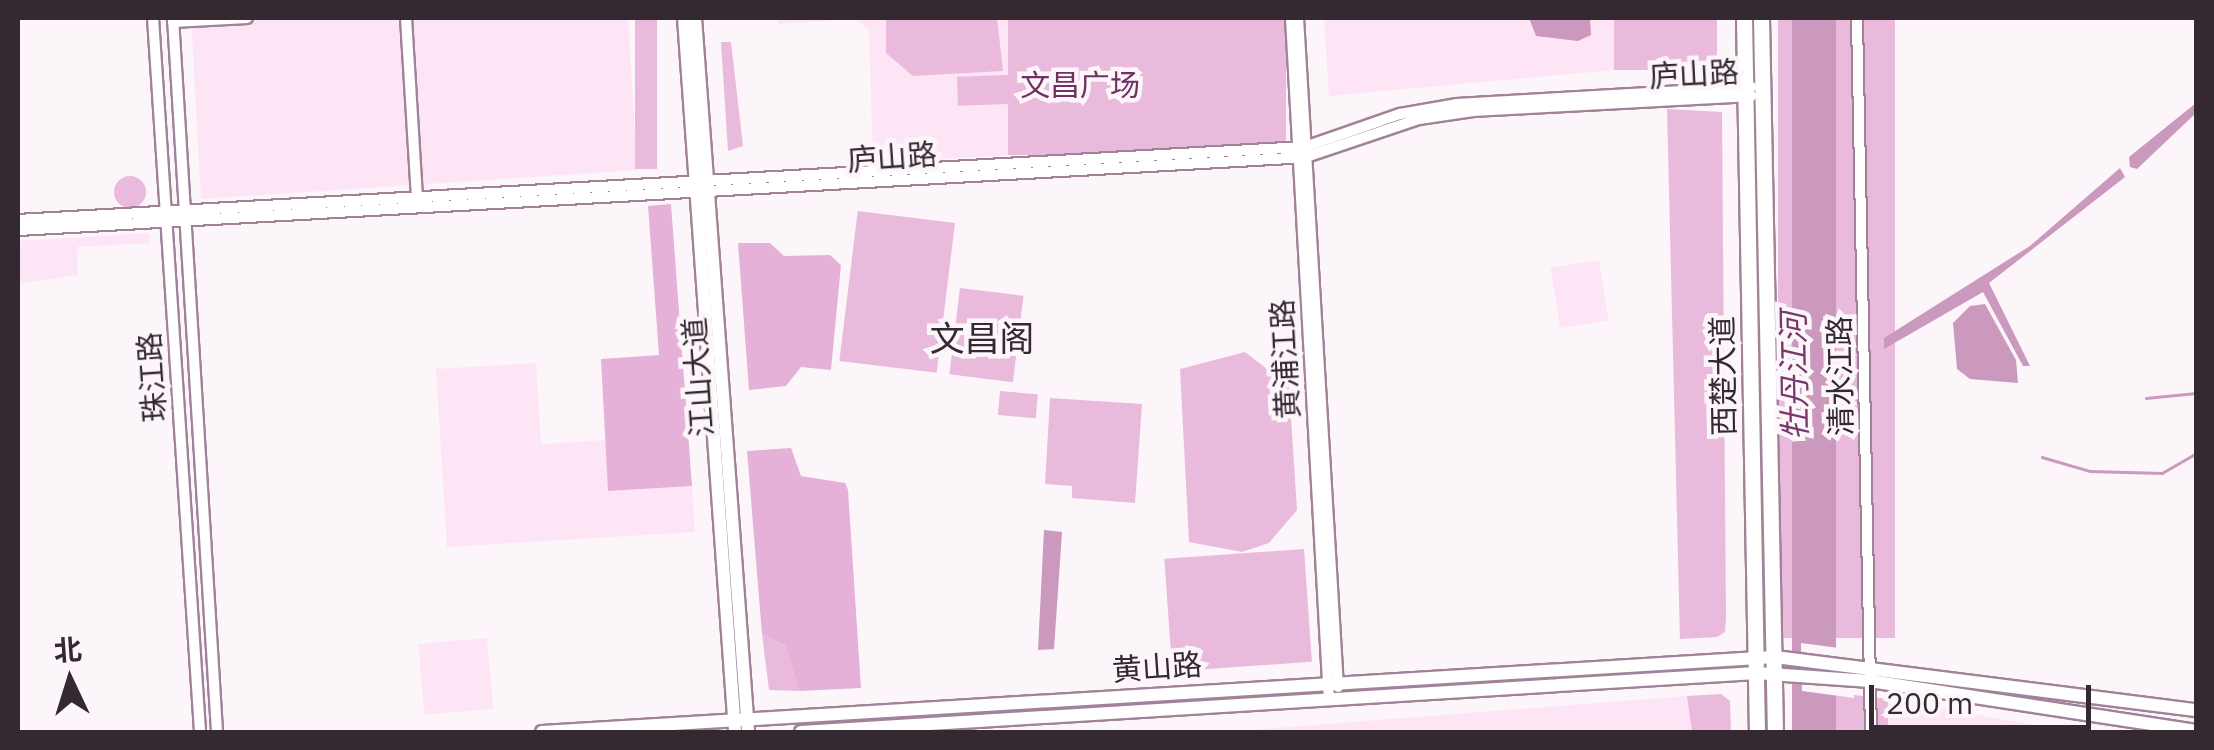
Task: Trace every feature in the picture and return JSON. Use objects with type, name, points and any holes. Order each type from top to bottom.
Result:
[{"type":"highway","name":"西楚大道","points":[[1744,18],[1757,732]]},
{"type":"highway","name":"西楚大道","points":[[1761,18],[1775,732]]},
{"type":"main road","name":"江山大道","points":[[684,18],[702,189]]},
{"type":"main road","name":"江山大道","points":[[695,18],[702,189],[741,726]]},
{"type":"main road","points":[[1774,665],[1800,658],[1864,664],[2191,710]]},
{"type":"main road","name":"黄山路","points":[[801,732],[1334,698],[1757,665]]},
{"type":"main road","points":[[1774,665],[1801,674],[1864,680],[2189,731]]},
{"type":"main road","name":"黄山路","points":[[542,732],[741,726],[1333,681],[1774,665]]},
{"type":"street","name":"珠江路","points":[[154,18],[200,732]]},
{"type":"street","points":[[173,20],[247,18]]},
{"type":"street","points":[[406,18],[417,200]]},
{"type":"street","name":"黄浦江路","points":[[1290,18],[1302,152]]},
{"type":"street","name":"黄浦江路","points":[[1298,18],[1302,152],[1334,698]]},
{"type":"street","name":"清水江路","points":[[1857,18],[1864,680],[1871,732]]},
{"type":"street","name":"珠江路","points":[[173,20],[217,732]]},
{"type":"street","name":"庐山路","points":[[18,230],[166,218],[1302,152],[1400,114],[1457,104],[1763,91]]},
{"type":"street","name":"庐山路","points":[[184,217],[417,200],[702,189]]},
{"type":"street","name":"庐山路","points":[[18,220],[166,218]]},
{"type":"street","points":[[171,299],[189,298]]},
{"type":"street","points":[[185,500],[203,499]]},
{"type":"street","points":[[190,592],[209,591]]},
{"type":"street","points":[[2189,731],[2191,710]]},
{"type":"shaded area","points":[[191,18],[628,18],[637,170],[201,199]]},
{"type":"shaded area","points":[[778,18],[1008,18],[1018,155],[873,162],[869,30],[856,19],[778,24]]},
{"type":"shaded area","points":[[1324,18],[1614,18],[1615,70],[1329,96]]},
{"type":"shaded area","points":[[1529,18],[1590,18],[1591,35],[1578,41],[1536,36]]},
{"type":"shaded area","points":[[1792,18],[1836,18],[1836,732],[1792,732]]},
{"type":"shaded area","points":[[2196,103],[2196,113],[2137,169],[2130,167],[2129,157]]},
{"type":"shaded area","points":[[2120,168],[2125,177],[1989,283],[2030,366],[2023,366],[1983,292],[1884,349],[1884,338],[2030,246]]},
{"type":"shaded area","points":[[671,204],[692,486],[608,491],[601,359],[659,355],[648,206]]},
{"type":"shaded area","points":[[149,233],[150,243],[77,247],[78,275],[18,284],[18,241]]},
{"type":"shaded area","points":[[738,243],[770,243],[784,256],[830,255],[841,265],[831,370],[801,367],[786,386],[749,390]]},
{"type":"shaded area","points":[[1599,260],[1609,320],[1560,328],[1551,268]]},
{"type":"shaded area","points":[[1985,304],[2016,360],[2018,383],[1970,379],[1957,369],[1953,323],[1970,306]]},
{"type":"shaded area","points":[[536,363],[541,444],[606,440],[609,491],[692,486],[695,532],[447,547],[436,369]]},
{"type":"shaded area","points":[[791,448],[801,476],[845,483],[848,490],[861,688],[799,691],[785,646],[762,634],[747,451]]},
{"type":"shaded area","points":[[1044,530],[1062,532],[1054,649],[1038,650]]},
{"type":"shaded area","points":[[487,638],[493,709],[424,715],[418,644]]},
{"type":"shaded area","points":[[1687,696],[1692,732],[1224,732]]},
{"type":"shaded area","points":[[1888,699],[2040,726],[2040,732],[1888,732]]},
{"type":"green space","points":[[635,18],[657,18],[657,169],[635,169]]},
{"type":"green space","points":[[886,18],[997,18],[1003,71],[913,76],[886,53]]},
{"type":"green space","name":"文昌广场","points":[[1008,18],[1286,18],[1286,155],[1008,155]]},
{"type":"green space","points":[[1614,18],[1717,18],[1717,70],[1614,70]]},
{"type":"green space","points":[[1778,18],[1895,18],[1895,638],[1778,638]]},
{"type":"green space","points":[[721,42],[731,42],[743,146],[728,151]]},
{"type":"green space","points":[[1008,75],[1009,104],[958,106],[957,77]]},
{"type":"green space","points":[[1667,109],[1722,112],[1726,617],[1725,632],[1717,637],[1680,639]]},
{"type":"green space","points":[[130,176],[141,181],[146,192],[141,203],[130,208],[119,203],[114,192],[119,181]]},
{"type":"green space","points":[[858,211],[955,223],[937,373],[839,361]]},
{"type":"green space","points":[[960,288],[1024,296],[1013,382],[949,374]]},
{"type":"green space","points":[[1245,352],[1289,386],[1297,510],[1269,543],[1242,552],[1189,542],[1180,369]]},
{"type":"green space","points":[[1000,391],[1038,394],[1036,418],[998,415]]},
{"type":"green space","points":[[1050,398],[1142,404],[1135,503],[1072,498],[1072,486],[1045,484]]},
{"type":"green space","points":[[1304,549],[1312,662],[1172,671],[1164,559]]},
{"type":"green space","points":[[762,634],[785,646],[799,691],[769,690]]},
{"type":"green space","points":[[1796,688],[1888,699],[1888,732],[1797,732]]},
{"type":"green space","points":[[1721,694],[1730,701],[1731,732],[1692,732],[1687,696]]},
{"type":"pier","points":[[1801,643],[1854,650],[1854,698],[1802,691]]},
{"type":"waterway","points":[[2146,398],[2196,393]]},
{"type":"waterway","points":[[2042,457],[2090,471],[2162,473],[2196,453]]},
{"type":"district","name":"文昌阁","points":[[982,338]]},
{"type":"water label","name":"牡丹江河","points":[[1794,376]]}]
